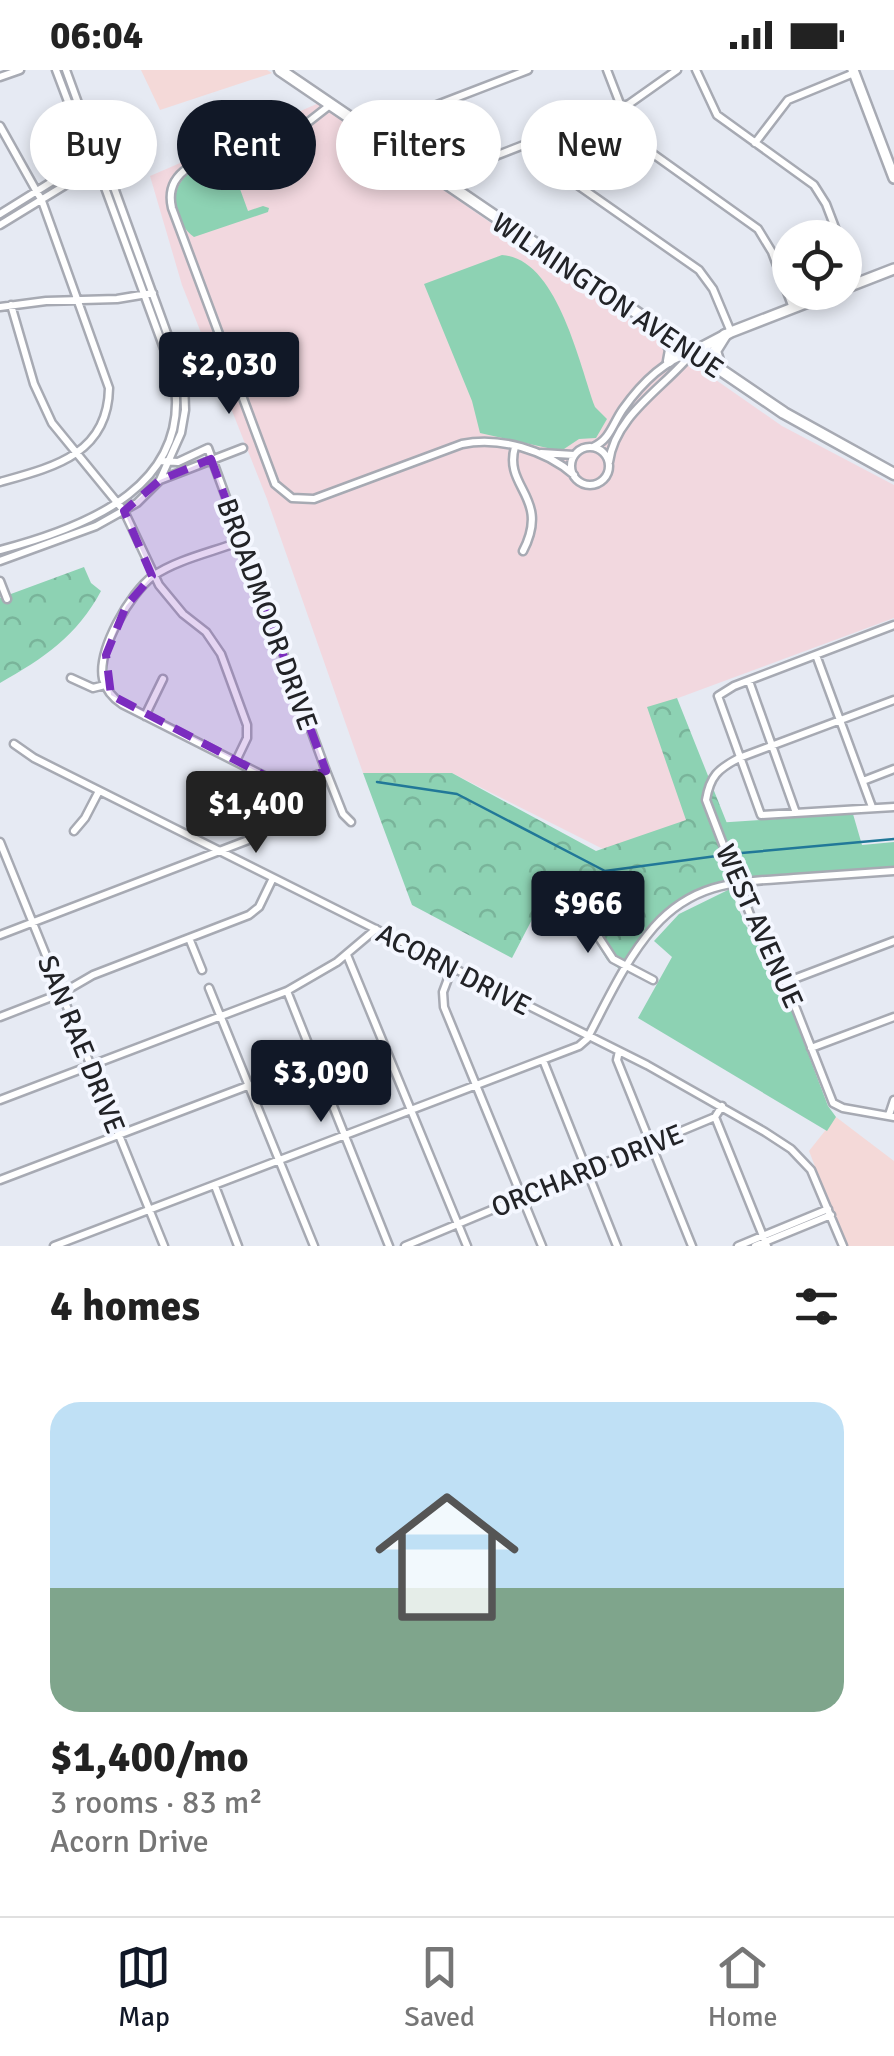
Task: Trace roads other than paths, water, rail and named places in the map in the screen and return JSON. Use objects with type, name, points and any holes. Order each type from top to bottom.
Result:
[{"type":"main road","name":"WILMINGTON AVENUE","points":[[280,70],[336,109]]},
{"type":"main road","name":"WILMINGTON AVENUE","points":[[453,190],[809,429],[894,474]]},
{"type":"main road","points":[[663,332],[670,346],[669,361]]},
{"type":"main road","points":[[722,371],[715,354],[728,333]]},
{"type":"street","points":[[0,77],[20,70]]},
{"type":"street","points":[[56,70],[70,100]]},
{"type":"street","points":[[66,70],[76,100]]},
{"type":"street","points":[[450,100],[528,70]]},
{"type":"street","points":[[607,70],[618,100]]},
{"type":"street","points":[[634,100],[677,70]]},
{"type":"street","points":[[696,70],[717,115],[814,185],[832,220]]},
{"type":"street","points":[[755,143],[788,100],[853,72],[890,157],[894,178]]},
{"type":"street","points":[[330,105],[307,123],[188,168],[172,186],[172,208],[272,478],[283,493],[298,500],[314,499],[473,441],[497,441],[535,452],[574,455]]},
{"type":"street","points":[[0,126],[3,139],[42,201],[107,380],[109,402],[102,427],[85,448],[0,482]]},
{"type":"street","points":[[456,192],[485,160],[521,145]]},
{"type":"street","points":[[657,158],[758,230],[772,252]]},
{"type":"street","points":[[0,214],[40,190]]},
{"type":"street","points":[[0,225],[58,190]]},
{"type":"street","points":[[0,561],[68,538],[124,511],[165,462],[174,420],[175,382],[149,295],[110,190]]},
{"type":"street","points":[[585,190],[700,270],[713,289],[728,333]]},
{"type":"street","points":[[862,282],[894,269]]},
{"type":"street","points":[[0,307],[149,295]]},
{"type":"street","points":[[11,305],[39,398],[59,434],[124,511],[153,576],[173,604],[206,632],[220,654],[247,725],[247,738],[236,761]]},
{"type":"street","points":[[574,476],[574,455],[608,436],[624,407],[669,361],[789,310]]},
{"type":"street","points":[[535,452],[565,467],[582,483],[598,483],[607,474],[610,452],[636,411],[693,352]]},
{"type":"street","points":[[514,447],[512,468],[525,492],[534,524],[523,551]]},
{"type":"street","points":[[593,447],[604,453],[609,462]]},
{"type":"street","points":[[165,462],[208,448],[211,458]]},
{"type":"street","points":[[0,550],[64,529],[118,503],[156,477],[243,448]]},
{"type":"street","name":"BROADMOOR DRIVE","points":[[211,458],[326,772],[343,814],[351,822]]},
{"type":"street","points":[[241,541],[153,576],[130,598],[103,665],[105,685],[116,700],[281,784],[292,785],[326,772]]},
{"type":"street","points":[[0,581],[7,600]]},
{"type":"street","points":[[894,626],[749,680],[796,812],[894,807]]},
{"type":"street","points":[[816,655],[872,807]]},
{"type":"street","points":[[71,678],[93,688],[105,685]]},
{"type":"street","points":[[146,716],[163,680]]},
{"type":"street","name":"WEST AVENUE","points":[[749,680],[718,694],[739,758],[761,816],[796,812]]},
{"type":"street","points":[[739,758],[894,700]]},
{"type":"street","name":"ACORN DRIVE","points":[[14,744],[34,758],[722,1106],[799,1156],[811,1170],[842,1246]]},
{"type":"street","name":"WEST AVENUE","points":[[739,758],[718,769],[710,781],[706,800],[754,925],[774,950],[836,1106],[891,1116]]},
{"type":"street","points":[[863,780],[894,769]]},
{"type":"street","points":[[0,935],[269,828],[292,785]]},
{"type":"street","points":[[74,831],[86,818],[99,791]]},
{"type":"street","name":"SAN RAE DRIVE","points":[[0,842],[164,1246]]},
{"type":"street","points":[[54,1246],[76,1242],[579,1046],[627,966],[663,918],[702,892],[737,880],[894,870]]},
{"type":"street","points":[[0,1017],[62,993],[93,975],[254,912],[273,878]]},
{"type":"street","points":[[538,904],[596,934],[606,952],[653,980]]},
{"type":"street","points":[[0,1100],[287,991],[347,955],[376,930]]},
{"type":"street","points":[[190,938],[202,970]]},
{"type":"street","points":[[786,982],[894,941]]},
{"type":"street","points":[[347,955],[467,1246]]},
{"type":"street","points":[[452,968],[445,984],[444,1008],[542,1246]]},
{"type":"street","points":[[209,988],[314,1246]]},
{"type":"street","points":[[287,991],[389,1246]]},
{"type":"street","points":[[812,1048],[894,1017]]},
{"type":"street","points":[[619,1051],[617,1060],[692,1246]]},
{"type":"street","points":[[543,1060],[617,1246]]},
{"type":"street","points":[[0,1180],[250,1085]]},
{"type":"street","points":[[891,1116],[894,1100]]},
{"type":"street","points":[[722,1106],[715,1117],[765,1241]]},
{"type":"street","name":"ORCHARD DRIVE","points":[[405,1246],[715,1117]]},
{"type":"street","points":[[215,1186],[238,1246]]},
{"type":"street","points":[[755,1246],[830,1212]]},
{"type":"street","points":[[738,1246],[765,1241]]},
{"type":"waterway","points":[[377,782],[457,794],[605,871],[724,855]]},
{"type":"waterway","points":[[730,854],[894,839]]}]
